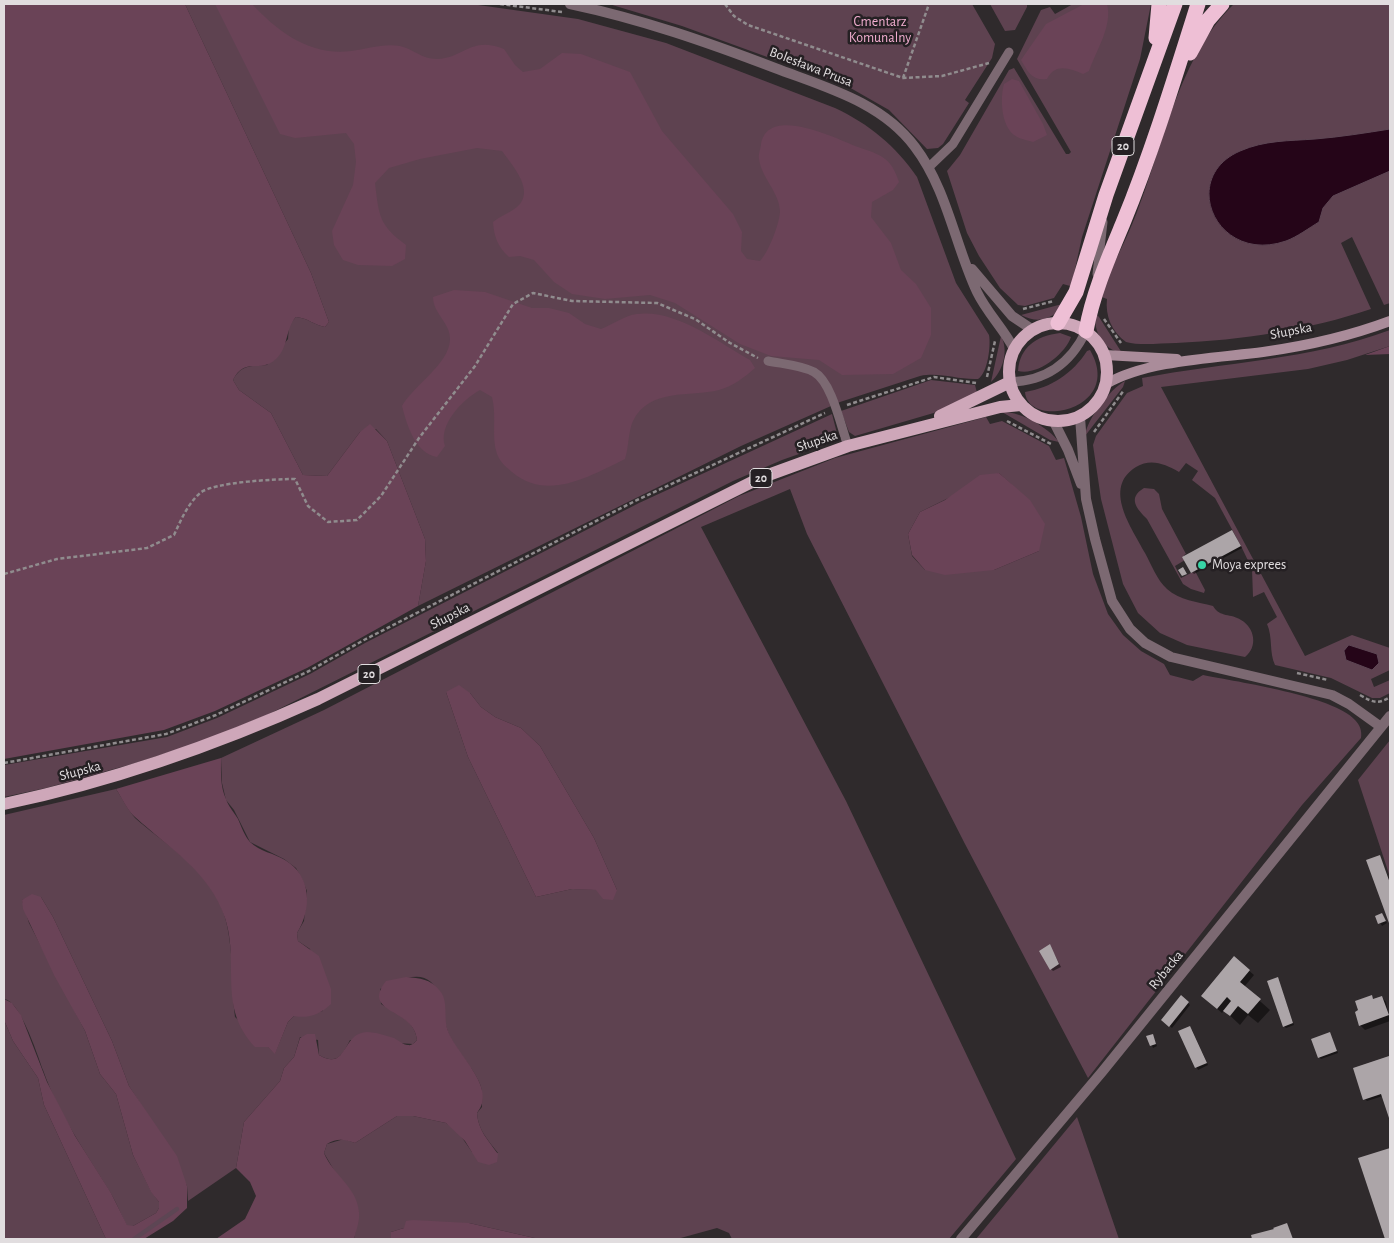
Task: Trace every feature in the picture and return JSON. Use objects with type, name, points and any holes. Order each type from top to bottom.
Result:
[{"type":"highway","name":"20","points":[[1058,323],[1073,300],[1106,195],[1152,64],[1159,4]]},
{"type":"highway","points":[[1152,64],[1175,4]]},
{"type":"highway","name":"20","points":[[1086,331],[1093,299],[1172,88],[1198,4]]},
{"type":"highway","points":[[1172,88],[1208,20],[1222,4]]},
{"type":"main road","name":"Słupska","points":[[1106,384],[1136,372],[1196,359],[1293,347],[1338,337],[1390,321]]},
{"type":"main road","points":[[1058,323],[1068,324],[1086,331],[1097,341],[1105,355],[1107,364],[1106,384],[1096,404],[1080,417],[1054,422],[1036,416],[1021,405],[1010,382],[1009,365],[1014,349],[1033,330],[1058,323]]},
{"type":"main road","name":"Słupska","points":[[1105,355],[1196,359]]},
{"type":"main road","name":"Słupska","points":[[901,432],[957,409],[1010,382]]},
{"type":"main road","name":"Słupska","points":[[4,804],[86,785],[135,771],[207,746],[270,721],[318,699],[716,499],[784,468],[848,446],[1000,407],[1021,405]]},
{"type":"street","name":"Bolesława Prusa","points":[[568,9],[656,25],[698,39],[857,100],[888,120],[914,145],[929,167],[962,256],[978,293],[1014,349]]},
{"type":"street","name":"Bolesława Prusa","points":[[962,256],[996,300],[1012,316],[1033,330]]},
{"type":"street","points":[[1080,417],[1086,499]]},
{"type":"street","points":[[1054,422],[1068,450],[1086,499],[1112,600],[1124,622],[1146,643],[1180,660],[1332,695],[1349,704],[1381,727]]},
{"type":"street","name":"Rybacka","points":[[961,1239],[1102,1072],[1390,716]]},
{"type":"lane","points":[[929,167],[948,151],[1009,52]]},
{"type":"lane","points":[[1093,299],[1106,195]]},
{"type":"lane","points":[[1010,382],[1037,378],[1062,365],[1072,355],[1086,331]]},
{"type":"lane","points":[[768,361],[813,371],[821,377],[836,409],[848,446]]},
{"type":"path","points":[[500,4],[568,9]]},
{"type":"path","points":[[725,4],[734,16],[748,25],[903,78],[942,76],[987,63],[1004,62]]},
{"type":"path","points":[[903,78],[929,4]]},
{"type":"path","points":[[4,574],[58,560],[147,548],[174,536],[187,507],[202,491],[253,480],[295,478],[308,506],[328,522],[357,520],[381,496],[419,438],[475,366],[513,304],[533,293],[572,301],[657,303],[695,320],[730,343],[768,361]]},
{"type":"path","points":[[1018,310],[1062,299],[1073,300]]},
{"type":"path","points":[[1093,299],[1120,342],[1126,346]]},
{"type":"path","points":[[4,762],[166,734],[216,715],[309,671],[364,640],[637,500],[836,409],[934,377],[971,383],[983,381],[990,370],[995,341],[993,333]]},
{"type":"path","points":[[1290,671],[1330,681]]},
{"type":"path","points":[[1354,692],[1372,702],[1380,703],[1390,697]]},
{"type":"green space","points":[[185,4],[471,4],[578,19],[666,43],[835,108],[859,121],[881,137],[900,155],[917,177],[956,283],[989,335],[990,345],[984,371],[978,379],[935,375],[920,376],[840,402],[741,446],[418,606],[426,561],[425,539],[387,441],[376,429],[360,432],[327,476],[303,475],[271,413],[239,390],[233,380],[239,371],[247,367],[267,365],[288,339],[289,325],[296,317],[325,327],[329,322],[311,273]]},
{"type":"green space","name":"Cmentarz Komunalny","points":[[609,4],[972,4],[995,44],[992,58],[965,100],[969,103],[943,144],[938,148],[927,149],[889,110],[847,86],[682,26]]},
{"type":"green space","points":[[990,4],[1027,4],[1027,7],[1015,30],[1005,31]]},
{"type":"green space","points":[[1073,4],[1151,4],[1140,59],[1082,237],[1072,283],[1070,286],[1063,284],[1054,298],[1025,306],[1018,305],[1000,288],[979,256],[967,233],[947,171],[960,155],[1009,70],[1014,68],[1066,154],[1071,152],[1017,59],[1041,10],[1050,7],[1055,14]]},
{"type":"green space","points":[[1234,4],[1390,4],[1390,303],[1384,305],[1352,237],[1341,243],[1371,309],[1324,323],[1275,333],[1176,343],[1144,344],[1126,342],[1110,323],[1107,299],[1099,296],[1137,212],[1186,75],[1199,49],[1215,25]]},
{"type":"green space","points":[[1066,303],[1057,313],[1040,320],[1021,315]]},
{"type":"green space","points":[[1095,313],[1122,353],[1104,344],[1096,327]]},
{"type":"green space","points":[[1390,330],[1390,346],[1347,360],[1308,369],[1161,387],[1305,656],[1352,635],[1390,648],[1390,670],[1371,679],[1374,687],[1390,680],[1390,693],[1380,698],[1372,698],[1331,678],[1275,665],[1267,624],[1277,617],[1264,592],[1253,597],[1252,569],[1241,546],[1215,498],[1192,480],[1198,471],[1186,463],[1179,472],[1158,463],[1142,464],[1126,476],[1121,486],[1120,497],[1127,520],[1154,572],[1167,589],[1177,596],[1213,606],[1222,614],[1237,618],[1246,623],[1252,633],[1253,643],[1252,648],[1245,657],[1187,645],[1160,633],[1138,613],[1123,584],[1101,499],[1093,445],[1096,436],[1127,393],[1143,386],[1142,378],[1329,348]]},
{"type":"green space","points":[[1060,333],[1071,337],[1068,344],[1057,357],[1034,370],[1018,371],[1022,355],[1031,344],[1044,337]]},
{"type":"green space","points":[[1001,336],[1005,354],[1004,361],[999,372],[991,382]]},
{"type":"green space","points":[[1090,350],[1097,371],[1095,387],[1086,400],[1072,408],[1056,411],[1041,410],[1030,404],[1025,392],[1044,387],[1068,373]]},
{"type":"green space","points":[[931,380],[975,385],[977,393],[937,412],[855,436],[849,432],[841,411]]},
{"type":"green space","points":[[1125,381],[1123,387],[1085,436],[1090,421],[1100,405]]},
{"type":"green space","points":[[1002,412],[1017,414],[1033,421],[1048,431],[1059,442],[1050,440]]},
{"type":"green space","points":[[832,414],[838,437],[833,442],[782,460],[733,481],[267,715],[198,743],[132,764],[46,788],[4,797],[4,765],[167,737],[217,718],[310,674],[365,643],[639,503]]},
{"type":"green space","points":[[986,417],[990,424],[1002,421],[1049,446],[1056,460],[1064,458],[1081,517],[1093,574],[1108,614],[1123,635],[1141,651],[1164,664],[1170,675],[1193,681],[1203,675],[1284,691],[1327,704],[1344,711],[1355,720],[1361,731],[1361,738],[1302,805],[1088,1078],[965,844],[807,534],[790,489],[701,527],[846,801],[1016,1159],[949,1239],[732,1239],[729,1233],[717,1228],[677,1239],[539,1239],[469,1223],[404,1228],[391,1232],[391,1239],[354,1239],[359,1213],[324,1153],[327,1144],[344,1139],[355,1143],[397,1116],[413,1116],[446,1123],[458,1132],[472,1152],[498,1153],[479,1125],[477,1113],[482,1107],[482,1093],[477,1077],[450,1036],[436,987],[425,978],[419,977],[406,978],[380,989],[381,1004],[404,1018],[413,1027],[417,1040],[413,1044],[350,1040],[338,1057],[330,1059],[319,1055],[318,1040],[300,1037],[294,1057],[284,1068],[280,1081],[244,1122],[236,1168],[188,1201],[187,1186],[147,1114],[129,1086],[112,1041],[53,917],[41,897],[22,900],[29,923],[85,1031],[100,1074],[116,1094],[133,1155],[151,1191],[159,1202],[159,1208],[156,1213],[133,1226],[127,1226],[112,1196],[56,1102],[22,1018],[10,1002],[4,999],[4,815],[116,789],[135,818],[189,862],[208,883],[215,894],[222,908],[229,938],[235,1017],[275,1053],[288,1022],[294,1016],[323,1011],[310,949],[298,941],[297,933],[304,921],[307,891],[296,868],[284,859],[250,842],[234,810],[226,800],[222,783],[221,758],[324,710],[739,496],[835,458]],"holes":[[[999,473],[1012,485],[1039,551],[994,570],[925,570],[912,556],[908,534],[920,512]],[[446,692],[470,693],[481,707],[495,717],[521,728],[540,746],[594,838],[617,890],[572,889],[536,897],[468,757]]]},
{"type":"green space","points":[[1144,488],[1154,489],[1159,494],[1162,509],[1186,554],[1184,555],[1185,560],[1175,566],[1181,578],[1195,571],[1205,590],[1204,593],[1183,584],[1147,519],[1135,504],[1136,496]]},
{"type":"green space","points":[[1390,740],[1390,877],[1358,780]]},
{"type":"green space","points":[[4,1020],[13,1041],[38,1078],[44,1105],[106,1239],[4,1239]]},
{"type":"green space","points":[[1077,1117],[1119,1239],[976,1239]]},
{"type":"shaded area","points":[[4,4],[185,4],[311,273],[329,322],[325,327],[296,317],[290,327],[283,349],[276,359],[264,365],[243,369],[233,380],[239,390],[271,413],[303,475],[327,476],[360,432],[370,424],[387,441],[425,539],[426,561],[418,606],[307,668],[215,711],[164,730],[4,759]]},
{"type":"shaded area","points":[[215,4],[252,4],[273,24],[296,40],[322,50],[336,52],[351,51],[394,45],[405,47],[428,58],[439,59],[484,45],[504,49],[515,65],[523,72],[540,69],[562,53],[581,54],[630,72],[662,131],[733,214],[742,232],[741,251],[747,259],[760,261],[763,257],[776,231],[780,212],[777,198],[760,166],[759,155],[766,132],[776,126],[789,125],[804,128],[820,132],[879,155],[889,162],[899,182],[893,190],[872,202],[871,217],[891,243],[901,270],[916,284],[931,308],[931,335],[921,358],[893,374],[842,375],[819,360],[771,356],[740,344],[675,303],[650,295],[605,299],[572,294],[554,282],[534,260],[520,256],[509,257],[497,241],[493,222],[517,207],[522,201],[524,193],[520,178],[502,151],[477,148],[420,159],[389,168],[375,183],[379,212],[390,232],[406,245],[405,259],[392,266],[358,265],[343,260],[334,245],[332,231],[353,185],[356,162],[354,144],[346,133],[295,138],[280,134]]},
{"type":"shaded area","points":[[1084,4],[1107,4],[1108,12],[1106,29],[1089,71],[1083,74],[1063,68],[1054,71],[1047,79],[1034,77],[1028,72],[1021,60],[1046,24]]},
{"type":"shaded area","points":[[1012,79],[1019,81],[1043,124],[1047,135],[1033,142],[1014,135],[1006,125],[1002,104],[1003,90],[1004,84]]},
{"type":"shaded area","points":[[1390,129],[1390,171],[1333,196],[1323,208],[1319,222],[1299,235],[1286,241],[1262,245],[1241,241],[1225,230],[1214,215],[1209,198],[1211,180],[1221,164],[1240,151],[1268,143],[1334,137]]},
{"type":"shaded area","points":[[454,290],[485,292],[532,308],[549,308],[569,313],[585,324],[601,329],[623,318],[637,314],[667,317],[696,328],[710,336],[750,360],[755,368],[738,381],[719,390],[671,396],[649,403],[640,410],[633,421],[625,459],[598,472],[568,483],[554,486],[540,485],[525,481],[505,466],[500,459],[494,441],[492,397],[480,390],[466,400],[453,414],[445,430],[445,446],[437,457],[423,450],[409,429],[402,406],[407,398],[438,366],[448,349],[450,340],[448,328],[436,308],[433,297]]},
{"type":"shaded area","points":[[1390,346],[1390,354],[1365,355]]},
{"type":"shaded area","points":[[999,473],[1030,500],[1045,524],[1039,551],[994,570],[945,575],[925,570],[912,555],[908,534],[920,512],[945,500],[980,475]]},
{"type":"shaded area","points":[[1349,645],[1377,654],[1379,663],[1372,670],[1346,660],[1344,651]]},
{"type":"shaded area","points":[[459,685],[470,693],[481,707],[495,717],[521,728],[540,746],[594,838],[617,890],[613,900],[603,899],[596,890],[572,889],[536,897],[468,757],[446,692]]},
{"type":"shaded area","points":[[221,758],[221,779],[224,794],[248,840],[258,848],[285,860],[294,867],[305,884],[307,904],[302,924],[297,933],[298,941],[319,956],[331,989],[331,1004],[327,1008],[309,1016],[294,1016],[288,1022],[275,1054],[268,1047],[255,1047],[243,1032],[236,1016],[231,985],[229,935],[225,918],[209,887],[187,862],[132,814],[116,789]]},
{"type":"shaded area","points":[[32,894],[41,897],[53,917],[112,1041],[129,1086],[177,1156],[187,1186],[187,1208],[173,1221],[144,1239],[106,1239],[44,1105],[38,1078],[13,1041],[4,1020],[4,999],[12,1003],[21,1015],[47,1082],[75,1136],[111,1193],[127,1225],[133,1226],[156,1213],[159,1208],[159,1202],[151,1192],[133,1155],[116,1094],[100,1074],[85,1031],[54,975],[23,909],[22,900]]},
{"type":"shaded area","points":[[406,977],[421,979],[433,984],[444,999],[446,1024],[451,1038],[473,1070],[483,1092],[482,1103],[477,1113],[479,1125],[498,1154],[497,1162],[489,1165],[478,1162],[465,1141],[446,1123],[413,1116],[397,1116],[355,1143],[341,1140],[327,1144],[324,1153],[328,1161],[354,1195],[357,1203],[359,1219],[354,1239],[216,1239],[245,1219],[256,1196],[250,1182],[236,1168],[244,1122],[280,1081],[284,1068],[294,1057],[300,1038],[307,1034],[315,1034],[319,1055],[328,1059],[335,1059],[353,1038],[367,1032],[394,1038],[406,1045],[412,1044],[417,1040],[414,1030],[408,1022],[384,1006],[380,1000],[380,992],[386,981]]},
{"type":"shaded area","points":[[406,1221],[469,1223],[539,1239],[391,1239],[391,1232],[404,1228]]},
{"type":"building","points":[[1232,530],[1241,546],[1191,573],[1182,557]]},
{"type":"building","points":[[1183,567],[1187,574],[1182,576],[1178,570]]},
{"type":"building","points":[[1380,855],[1390,883],[1389,923],[1366,860]]},
{"type":"building","points":[[1382,913],[1386,921],[1378,924],[1375,916]]},
{"type":"building","points":[[1050,944],[1059,964],[1050,970],[1039,951]]},
{"type":"building","points":[[1234,956],[1250,970],[1240,982],[1261,999],[1248,1014],[1238,1006],[1230,1016],[1223,1011],[1231,1001],[1227,997],[1217,1009],[1201,996]]},
{"type":"building","points":[[1278,977],[1293,1023],[1283,1027],[1267,981]]},
{"type":"building","points":[[1181,995],[1189,1002],[1169,1027],[1161,1020]]},
{"type":"building","points":[[1372,995],[1373,999],[1382,996],[1389,1015],[1359,1026],[1355,1012],[1358,1010],[1355,1001]]},
{"type":"building","points":[[1190,1026],[1207,1063],[1195,1068],[1178,1031]]},
{"type":"building","points":[[1330,1032],[1337,1051],[1318,1058],[1311,1039]]},
{"type":"building","points":[[1153,1034],[1156,1044],[1150,1046],[1146,1036]]},
{"type":"building","points":[[1389,1056],[1390,1121],[1381,1094],[1363,1100],[1353,1068]]},
{"type":"building","points":[[1390,1148],[1390,1239],[1385,1239],[1358,1158]]},
{"type":"building","points":[[1287,1223],[1293,1239],[1252,1239],[1251,1235],[1274,1229]]},
{"type":"waterway","points":[[134,1239],[177,1209]]},
{"type":"place","name":"Moya exprees","points":[[1202,565]]}]
